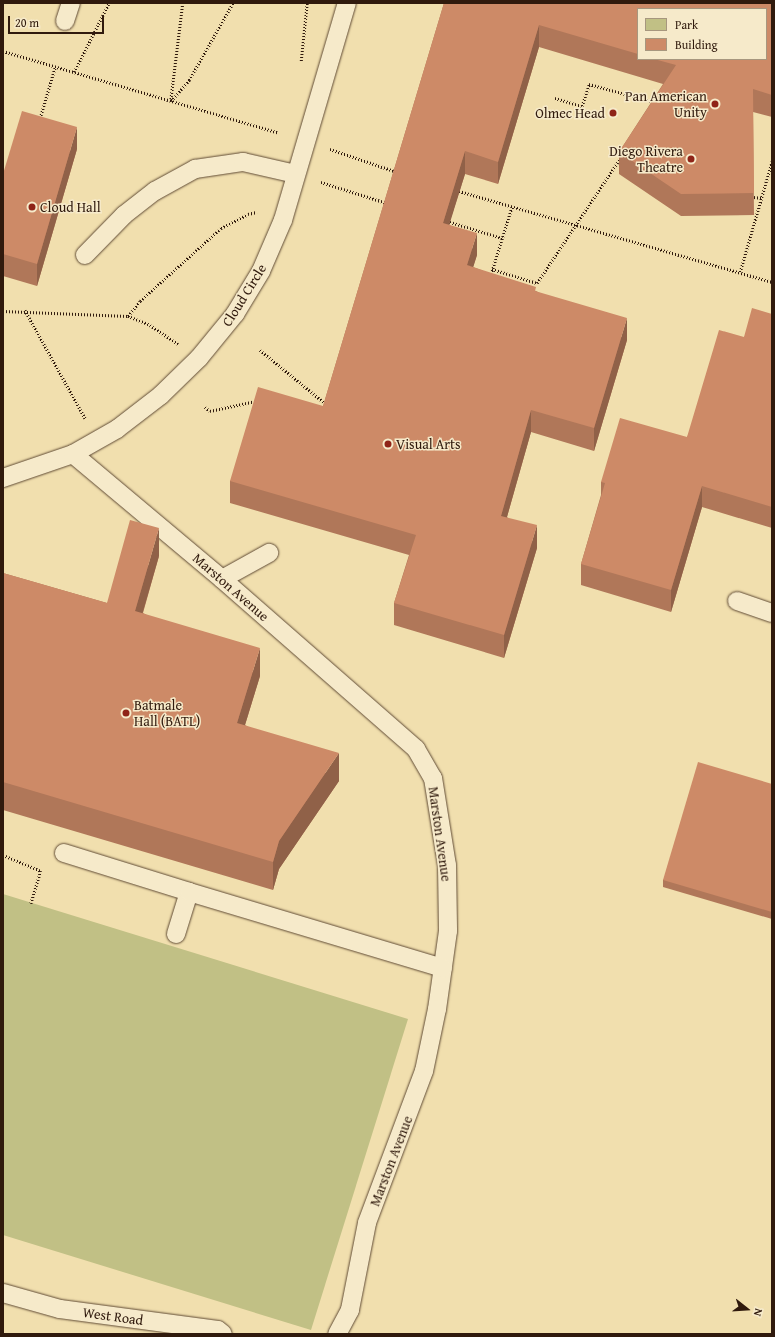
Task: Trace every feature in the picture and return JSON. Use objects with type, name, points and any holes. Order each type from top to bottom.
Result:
[{"type":"lane","points":[[65,21],[70,3]]},
{"type":"lane","name":"Cloud Circle","points":[[3,478],[73,454],[117,429],[160,395],[199,358],[235,314],[262,271],[287,207],[347,3]]},
{"type":"lane","points":[[85,255],[124,215],[155,191],[195,169],[243,162],[296,174]]},
{"type":"lane","name":"Marston Avenue","points":[[73,454],[222,579],[410,744],[423,761],[433,778],[447,865],[448,930],[443,968],[424,1071],[367,1223],[350,1310],[338,1334]]},
{"type":"lane","points":[[222,579],[269,553]]},
{"type":"lane","points":[[737,601],[772,613]]},
{"type":"lane","points":[[64,853],[443,968]]},
{"type":"lane","points":[[176,934],[189,892]]},
{"type":"lane","name":"West Road","points":[[3,1293],[60,1309],[218,1330],[223,1334]]},
{"type":"path","points":[[74,72],[109,3]]},
{"type":"path","points":[[171,101],[183,3]]},
{"type":"path","points":[[171,101],[189,80],[233,3]]},
{"type":"path","points":[[3,51],[277,132]]},
{"type":"path","points":[[38,123],[55,67]]},
{"type":"path","points":[[555,98],[582,106],[589,84],[658,103],[653,109]]},
{"type":"path","points":[[326,147],[402,174]]},
{"type":"path","points":[[492,269],[537,283],[624,151]]},
{"type":"path","points":[[740,272],[772,161]]},
{"type":"path","points":[[296,174],[396,205]]},
{"type":"path","points":[[460,191],[772,282]]},
{"type":"path","points":[[754,197],[762,198]]},
{"type":"path","points":[[490,276],[512,206]]},
{"type":"path","points":[[128,316],[145,296],[221,228],[248,214],[287,207]]},
{"type":"path","points":[[441,220],[502,238]]},
{"type":"path","points":[[25,310],[86,419]]},
{"type":"path","points":[[3,311],[25,310],[128,316],[150,325],[174,341]]},
{"type":"path","points":[[260,350],[328,406]]},
{"type":"path","points":[[205,407],[210,411],[254,400],[261,401]]},
{"type":"path","points":[[3,855],[41,871],[30,902]]},
{"type":"green space","points":[[3,894],[408,1019],[311,1330],[3,1235]]},
{"type":"building","points":[[444,3],[772,3],[772,95],[753,89],[754,193],[681,194],[619,152],[676,65],[658,60],[767,60],[767,8],[637,8],[637,54],[539,25],[498,162],[465,151],[443,223],[477,233],[467,265],[536,287],[535,291],[627,318],[594,428],[531,410],[501,516],[537,525],[504,635],[394,603],[416,535],[230,481],[258,387],[323,406]]},
{"type":"building","name":"Cloud Hall","points":[[22,111],[77,127],[37,264],[3,254],[3,174]]},
{"type":"building","points":[[752,308],[772,314],[772,507],[702,486],[671,590],[581,564],[605,483],[601,482],[620,418],[687,437],[719,330],[744,337]]},
{"type":"building","name":"Batmale Hall (BATL)","points":[[130,520],[159,528],[135,611],[260,648],[237,723],[339,753],[279,841],[273,862],[3,782],[3,573],[107,603]]},
{"type":"building","points":[[698,762],[772,784],[772,912],[663,880]]},
{"type":"place","name":"Pan American Unity","points":[[715,104]]},
{"type":"place","name":"Olmec Head","points":[[613,113]]},
{"type":"place","name":"Diego Rivera Theatre","points":[[691,159]]},
{"type":"place","name":"Cloud Hall","points":[[32,207]]},
{"type":"place","name":"Visual Arts","points":[[388,444]]},
{"type":"place","name":"Batmale Hall (BATL)","points":[[126,713]]}]
